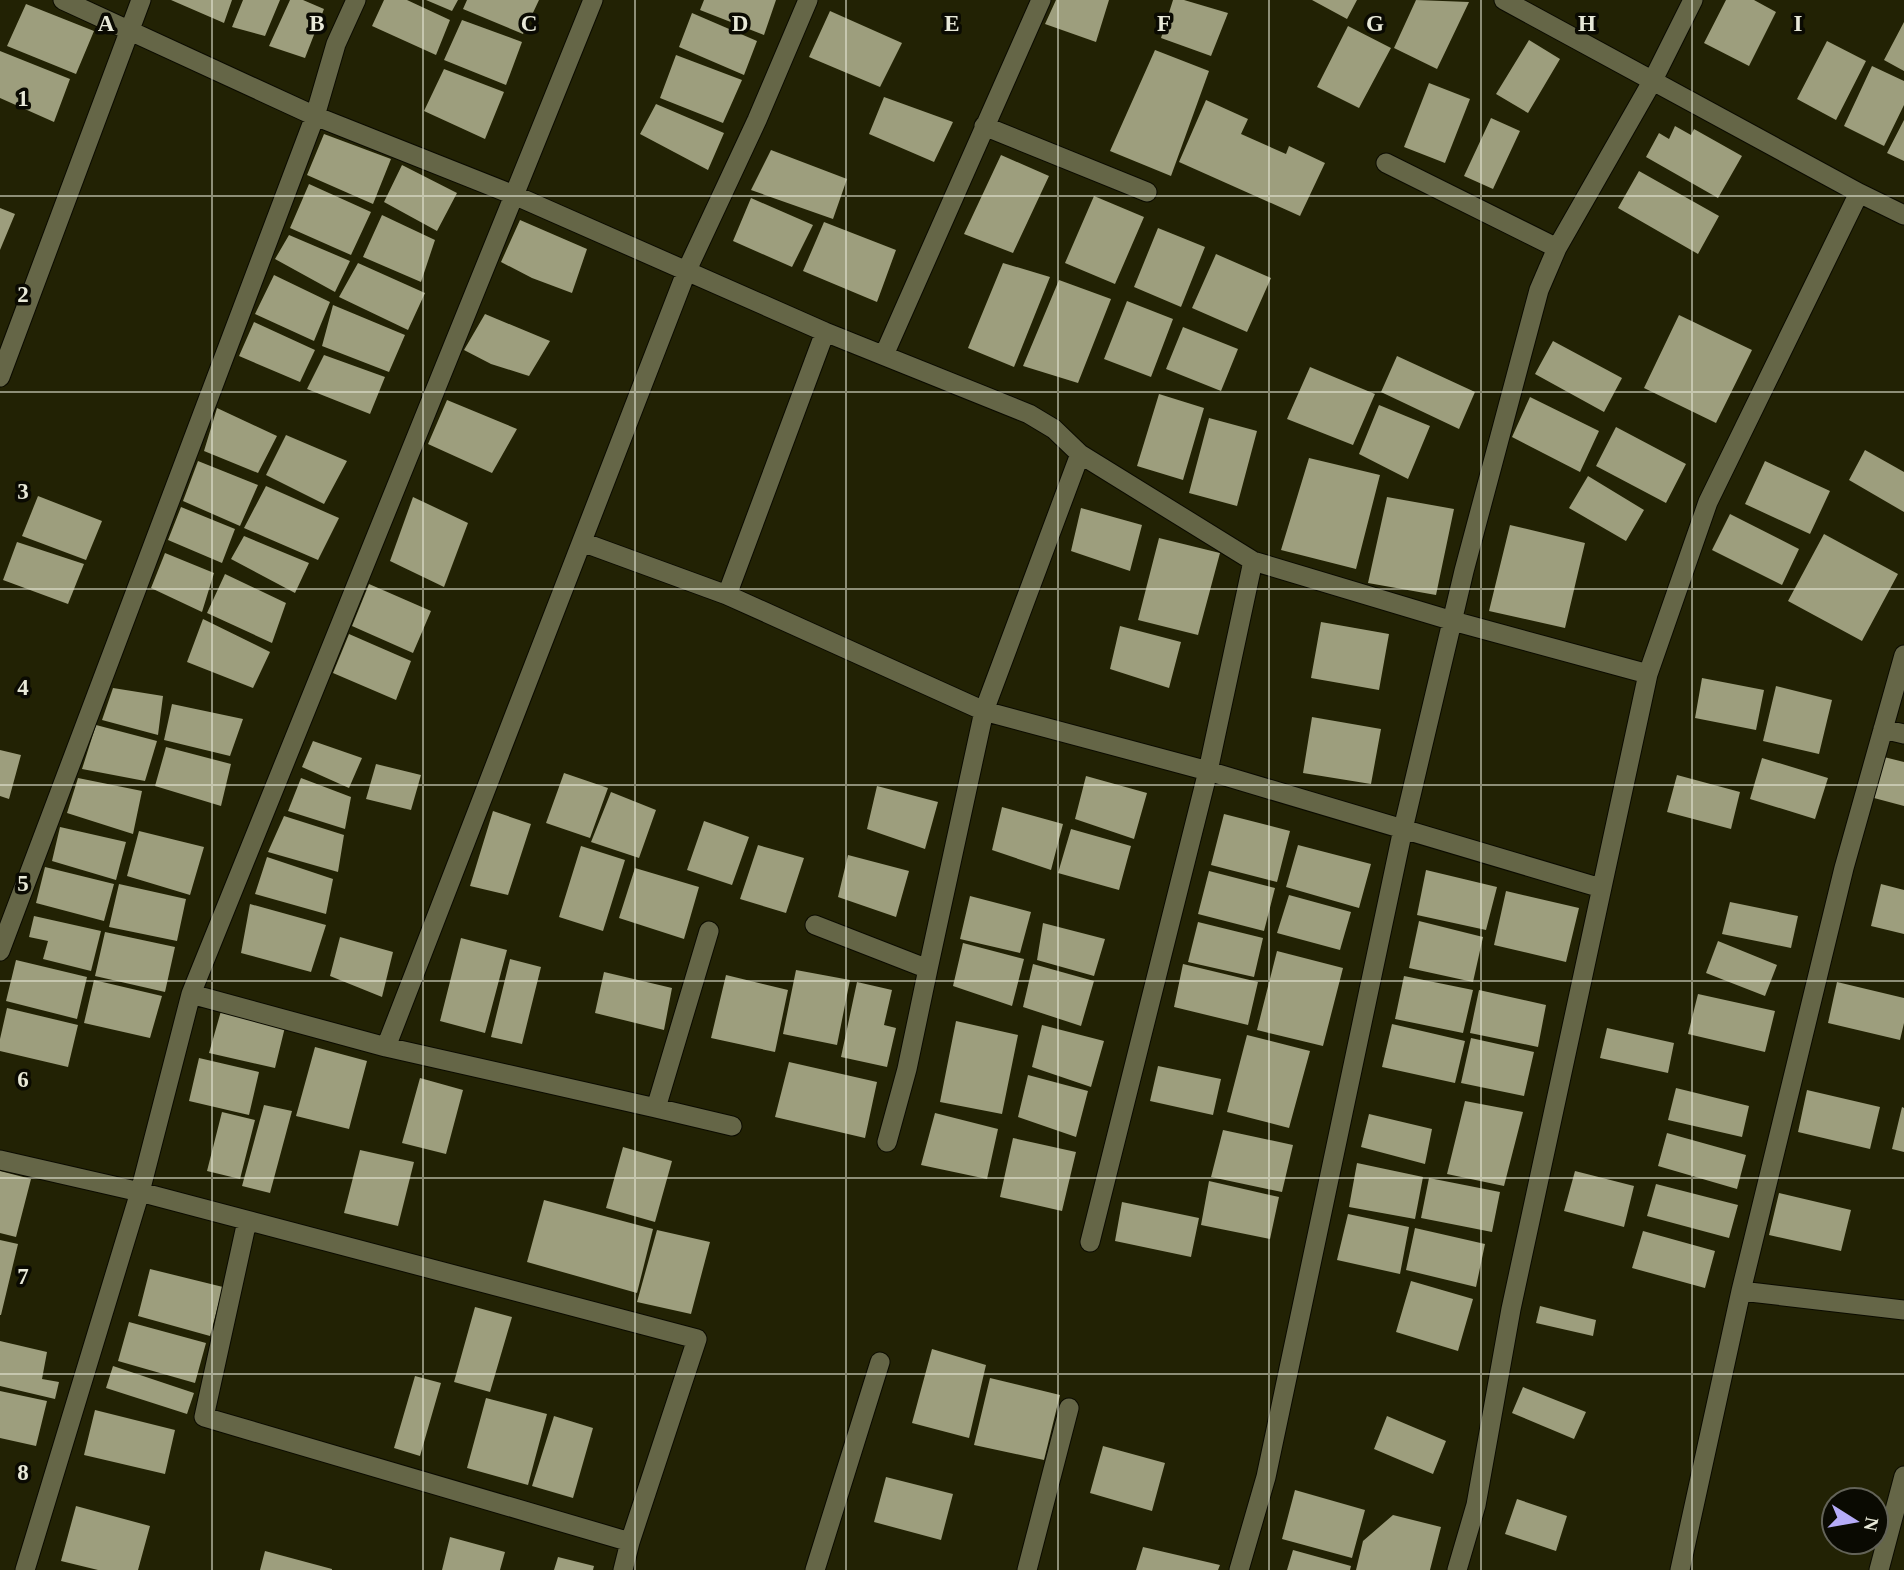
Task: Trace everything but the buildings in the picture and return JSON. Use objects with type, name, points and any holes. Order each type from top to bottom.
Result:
[{"type":"street","points":[[63,0],[314,116],[514,195],[825,332],[1029,414],[1055,429],[1080,454],[1253,561],[1453,621],[1648,674]]},
{"type":"street","points":[[0,377],[141,0]]},
{"type":"street","points":[[0,951],[314,116],[336,44],[356,0]]},
{"type":"street","points":[[25,1570],[140,1192],[191,994],[593,0]]},
{"type":"street","points":[[386,1047],[687,270],[757,120],[808,0]]},
{"type":"street","points":[[884,355],[1041,0]]},
{"type":"street","points":[[1504,0],[1904,215]]},
{"type":"street","points":[[1239,1570],[1266,1477],[1403,829],[1464,570],[1539,290],[1557,248],[1653,80],[1693,0]]},
{"type":"street","points":[[984,127],[1147,192]]},
{"type":"street","points":[[1386,163],[1557,248]]},
{"type":"street","points":[[1457,1570],[1476,1505],[1511,1309],[1648,674],[1708,502],[1859,193]]},
{"type":"street","points":[[727,595],[825,332]]},
{"type":"street","points":[[887,1142],[906,1069],[984,711],[1080,454]]},
{"type":"street","points":[[582,542],[727,595],[984,711],[1208,771],[1601,888]]},
{"type":"street","points":[[1090,1241],[1208,771],[1253,561]]},
{"type":"street","points":[[1680,1570],[1741,1291],[1844,868],[1904,655]]},
{"type":"street","points":[[1883,729],[1904,734]]},
{"type":"street","points":[[815,925],[928,969]]},
{"type":"street","points":[[656,1108],[709,931]]},
{"type":"street","points":[[191,994],[386,1047],[732,1126]]},
{"type":"street","points":[[0,1160],[140,1192],[697,1339],[623,1570]]},
{"type":"street","points":[[247,1221],[204,1417],[630,1542]]},
{"type":"street","points":[[1741,1291],[1904,1310]]},
{"type":"street","points":[[815,1570],[880,1362]]},
{"type":"street","points":[[1027,1570],[1069,1408]]},
{"type":"street","points":[[1879,1570],[1904,1476]]}]
